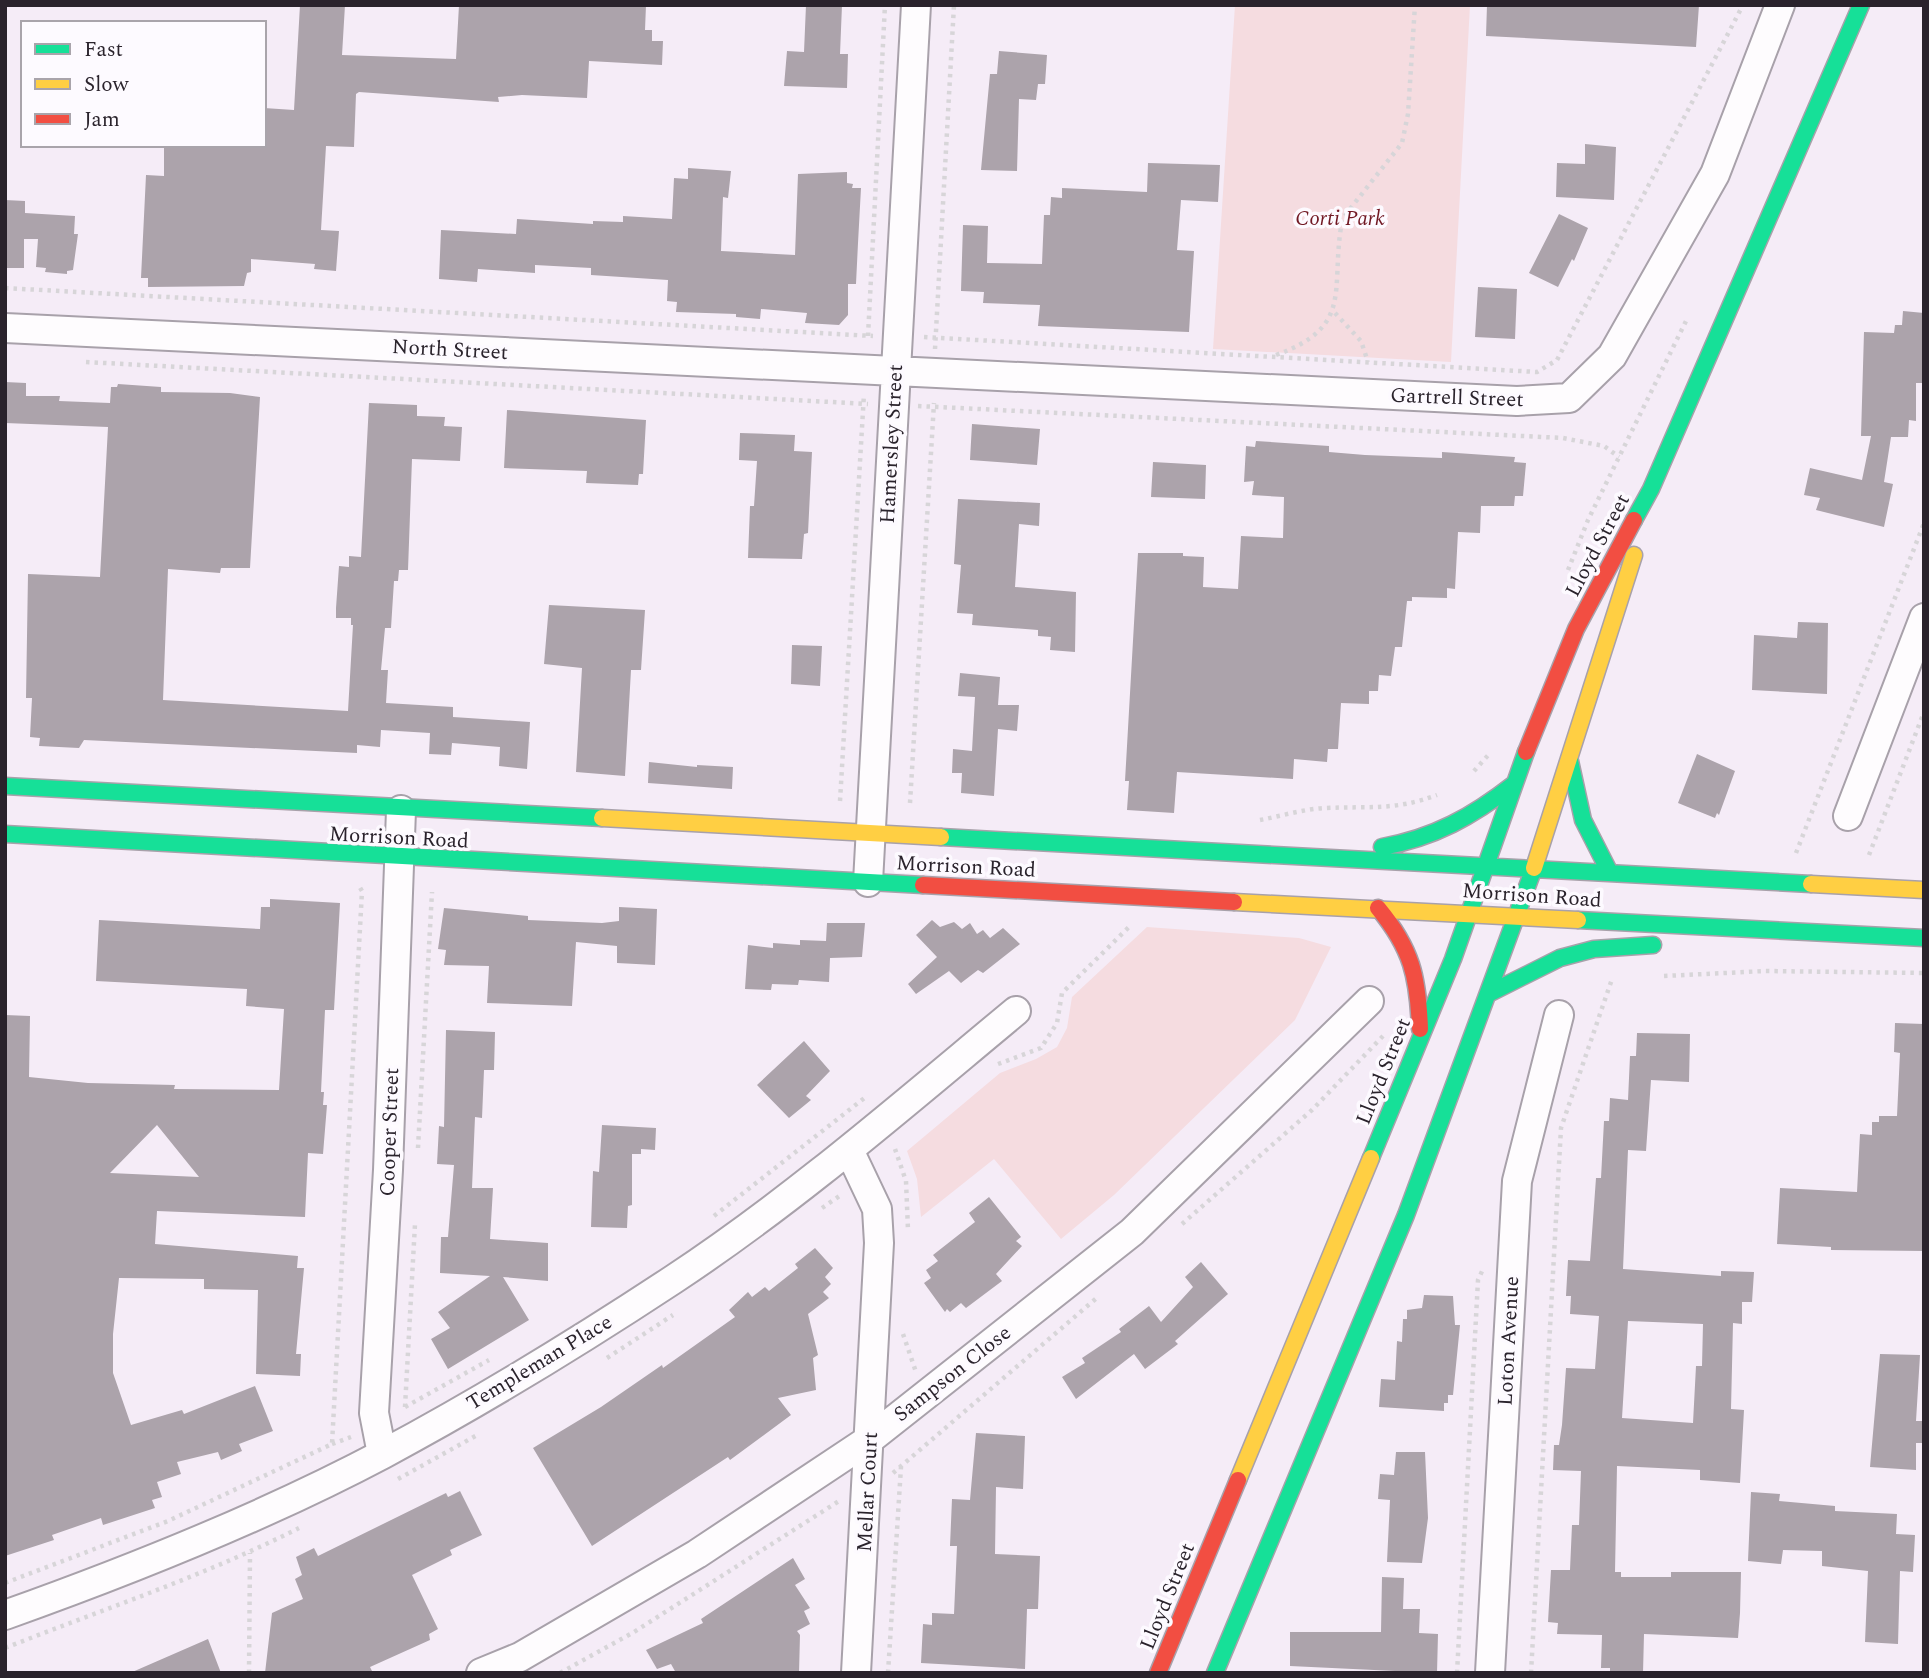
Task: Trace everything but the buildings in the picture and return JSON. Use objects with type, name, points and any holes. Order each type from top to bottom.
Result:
[{"type":"main road","name":"Lloyd Street","points":[[1158,1673],[1470,912],[1514,784],[1576,629],[1651,489],[1861,5]]},
{"type":"main road","name":"Lloyd Street","points":[[1215,1673],[1406,1215],[1490,993],[1518,916],[1629,575],[1651,489]]},
{"type":"main road","points":[[1569,756],[1574,800],[1588,837],[1610,873]]},
{"type":"main road","points":[[1332,858],[1361,850],[1417,842],[1443,832],[1475,814],[1514,784]]},
{"type":"main road","name":"Morrison Road","points":[[5,786],[401,810],[1924,890]]},
{"type":"main road","name":"Morrison Road","points":[[5,834],[400,858],[1470,912],[1924,938]]},
{"type":"main road","points":[[1378,908],[1402,935],[1415,965],[1420,1035]]},
{"type":"main road","points":[[1702,944],[1742,928]]},
{"type":"main road","points":[[1490,993],[1560,958],[1594,948],[1674,944]]},
{"type":"street","name":"Hamersley Street","points":[[868,882],[916,5]]},
{"type":"street","name":"Gartrell Street","points":[[895,371],[1517,401],[1569,398],[1612,356],[1715,174],[1780,5]]},
{"type":"street","name":"North Street","points":[[5,328],[895,371]]},
{"type":"street","points":[[1848,816],[1924,618]]},
{"type":"street","name":"Cooper Street","points":[[382,1454],[374,1413],[388,1170],[401,810]]},
{"type":"street","name":"Sampson Close","points":[[481,1673],[520,1657],[696,1554],[870,1439],[1132,1231],[1369,1001]]},
{"type":"street","name":"Templeman Place","points":[[5,1615],[105,1580],[242,1522],[382,1454],[533,1368],[676,1277],[849,1150],[1016,1011]]},
{"type":"street","name":"Loton Avenue","points":[[1490,1673],[1517,1181],[1559,1015]]},
{"type":"street","name":"Mellar Court","points":[[849,1150],[877,1209],[879,1243],[856,1673]]},
{"type":"path","points":[[839,805],[868,335],[884,5]]},
{"type":"path","points":[[909,811],[934,406],[935,337],[954,5]]},
{"type":"path","points":[[1272,356],[1309,338],[1335,313],[1341,227],[1346,214],[1396,154],[1404,136],[1415,5]]},
{"type":"path","points":[[5,288],[1537,372],[1557,360],[1743,5]]},
{"type":"path","points":[[1564,582],[1588,520],[1691,310]]},
{"type":"path","points":[[1335,313],[1360,341],[1368,362]]},
{"type":"path","points":[[75,361],[863,404],[1563,438],[1604,446],[1619,457]]},
{"type":"path","points":[[1793,860],[1924,523]]},
{"type":"path","points":[[1866,864],[1924,712]]},
{"type":"path","points":[[1471,774],[1499,743]]},
{"type":"path","points":[[1251,822],[1323,808],[1380,809],[1405,805],[1448,791]]},
{"type":"path","points":[[332,1444],[362,891],[355,879]]},
{"type":"path","points":[[418,1160],[432,888],[436,882]]},
{"type":"path","points":[[1654,977],[1765,971],[1924,974]]},
{"type":"path","points":[[1598,980],[1626,978]]},
{"type":"path","points":[[1531,1673],[1561,1128],[1612,979]]},
{"type":"path","points":[[1381,1049],[1387,1028]]},
{"type":"path","points":[[707,1221],[867,1096]]},
{"type":"path","points":[[895,1149],[908,1198],[907,1242]]},
{"type":"path","points":[[405,1407],[415,1215]]},
{"type":"path","points":[[1458,1673],[1478,1280],[1484,1267],[1490,1263]]},
{"type":"path","points":[[903,1328],[906,1349],[926,1395]]},
{"type":"path","points":[[398,1411],[500,1354]]},
{"type":"path","points":[[5,1583],[168,1521],[355,1435]]},
{"type":"path","points":[[888,1673],[902,1466]]},
{"type":"path","points":[[560,1673],[634,1632],[840,1501]]},
{"type":"path","points":[[242,1522],[250,1553],[249,1673]]},
{"type":"green space","name":"Corti Park","points":[[1235,5],[1470,5],[1451,362],[1213,349]]},
{"type":"green space","points":[[1147,927],[1299,938],[1331,947],[1295,1020],[1114,1195],[1061,1239],[994,1159],[921,1217],[917,1179],[907,1151],[1000,1073],[1036,1059],[1057,1047],[1067,1028],[1072,997]]},
{"type":"traffic: fast","points":[[1634,520],[1651,489],[1861,5]]},
{"type":"traffic: fast","points":[[1371,1158],[1453,959],[1526,752]]},
{"type":"traffic: fast","points":[[1570,761],[1583,820],[1610,873]]},
{"type":"traffic: fast","points":[[1382,847],[1436,832],[1468,816],[1514,784]]},
{"type":"traffic: fast","points":[[5,786],[602,818]]},
{"type":"traffic: fast","points":[[5,834],[923,885]]},
{"type":"traffic: fast","points":[[941,837],[1811,884]]},
{"type":"traffic: fast","points":[[1215,1673],[1406,1215],[1534,868]]},
{"type":"traffic: fast","points":[[1578,920],[1924,938]]},
{"type":"traffic: fast","points":[[1490,993],[1560,958],[1594,949],[1653,945]]},
{"type":"traffic: slow","points":[[1534,868],[1634,555]]},
{"type":"traffic: slow","points":[[602,818],[941,837]]},
{"type":"traffic: slow","points":[[1811,884],[1924,890]]},
{"type":"traffic: slow","points":[[1234,902],[1578,920]]},
{"type":"traffic: slow","points":[[1238,1480],[1371,1158]]},
{"type":"traffic: jam","points":[[1526,752],[1576,629],[1634,520]]},
{"type":"traffic: jam","points":[[923,885],[1234,902]]},
{"type":"traffic: jam","points":[[1378,908],[1399,937],[1411,964],[1420,1029]]},
{"type":"traffic: jam","points":[[1158,1673],[1238,1480]]}]
